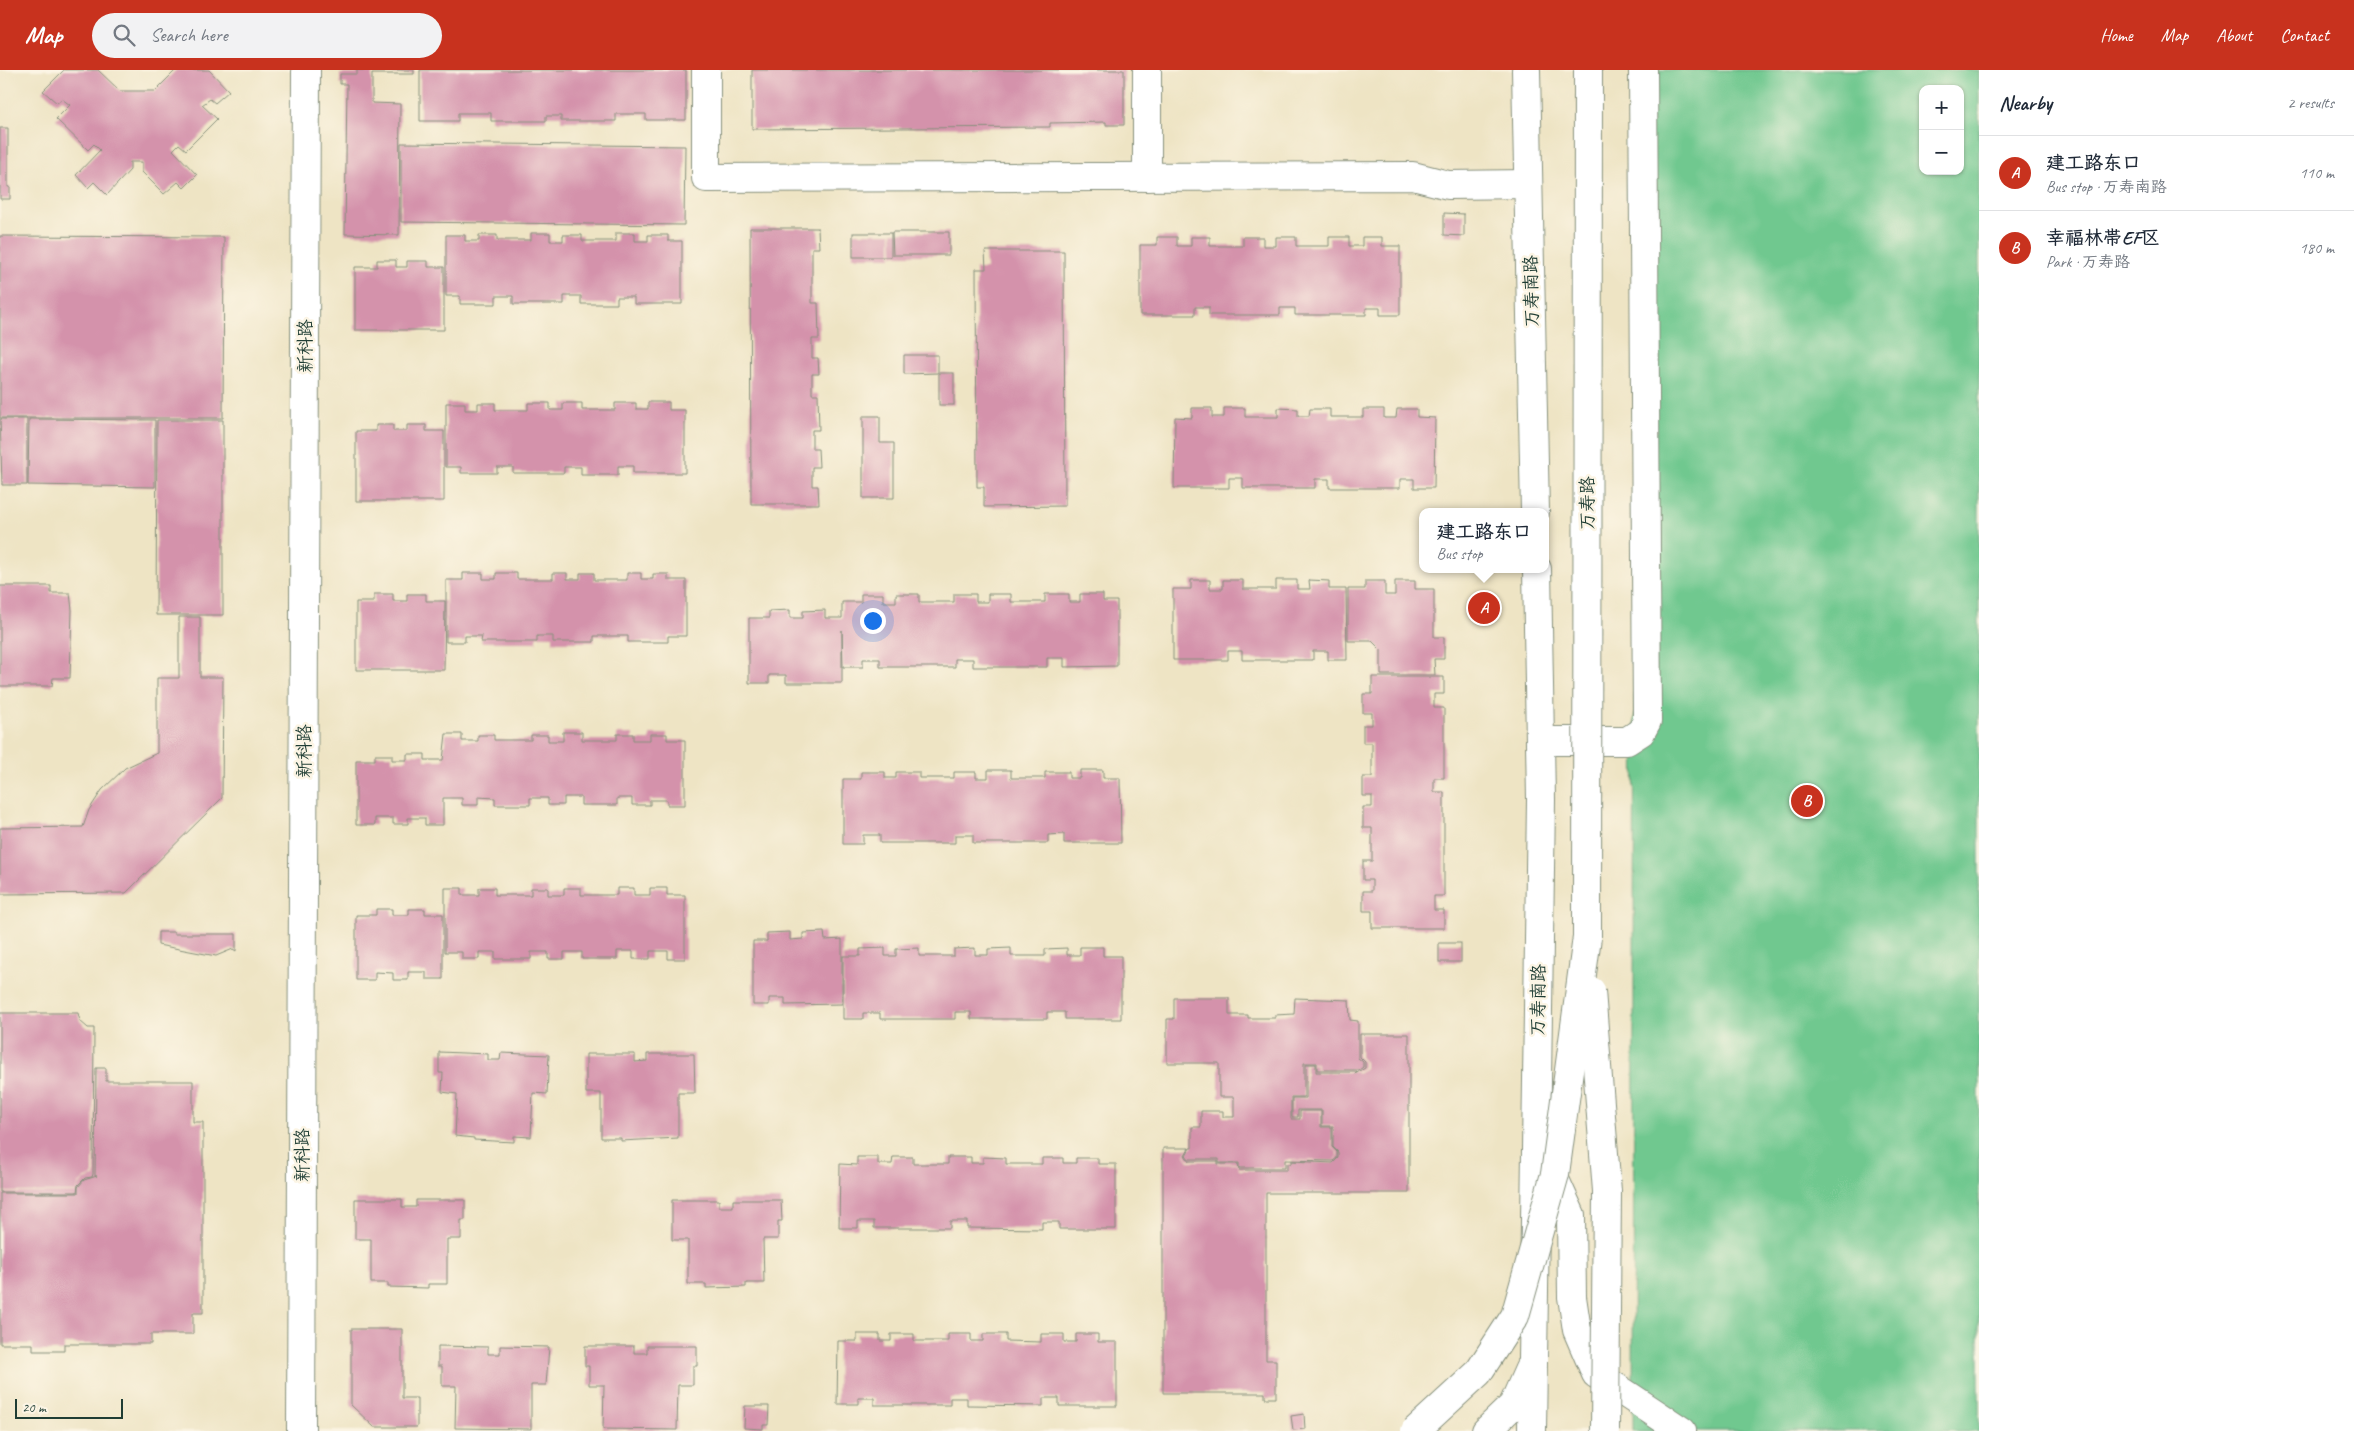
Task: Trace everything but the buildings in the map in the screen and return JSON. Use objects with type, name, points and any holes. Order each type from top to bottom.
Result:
[{"type":"main road","name":"新科路","points":[[301,1431],[306,70]]},
{"type":"main road","points":[[706,70],[706,178],[1414,176],[1448,185],[1528,184]]},
{"type":"main road","points":[[1147,70],[1147,177]]},
{"type":"main road","name":"万寿南路","points":[[1526,70],[1535,508]]},
{"type":"main road","name":"万寿路","points":[[1587,937],[1588,70]]},
{"type":"main road","points":[[1540,741],[1627,741],[1641,732],[1647,721],[1643,70]]},
{"type":"main road","name":"万寿南路","points":[[1532,1431],[1541,800],[1536,573]]},
{"type":"main road","points":[[1415,1431],[1478,1373],[1515,1316],[1555,1174],[1587,937]]},
{"type":"main road","points":[[1587,937],[1607,1191],[1605,1431]]},
{"type":"main road","points":[[1536,1138],[1571,1215],[1573,1305],[1577,1330],[1596,1374],[1682,1431]]},
{"type":"main road","points":[[1486,1431],[1513,1405],[1533,1358]]},
{"type":"green space","points":[[1636,70],[1979,70],[1979,1431],[1633,1431]]},
{"type":"place","name":"建工路东口","points":[[1484,608]]},
{"type":"place","name":"幸福林带EF区","points":[[1807,801]]}]
